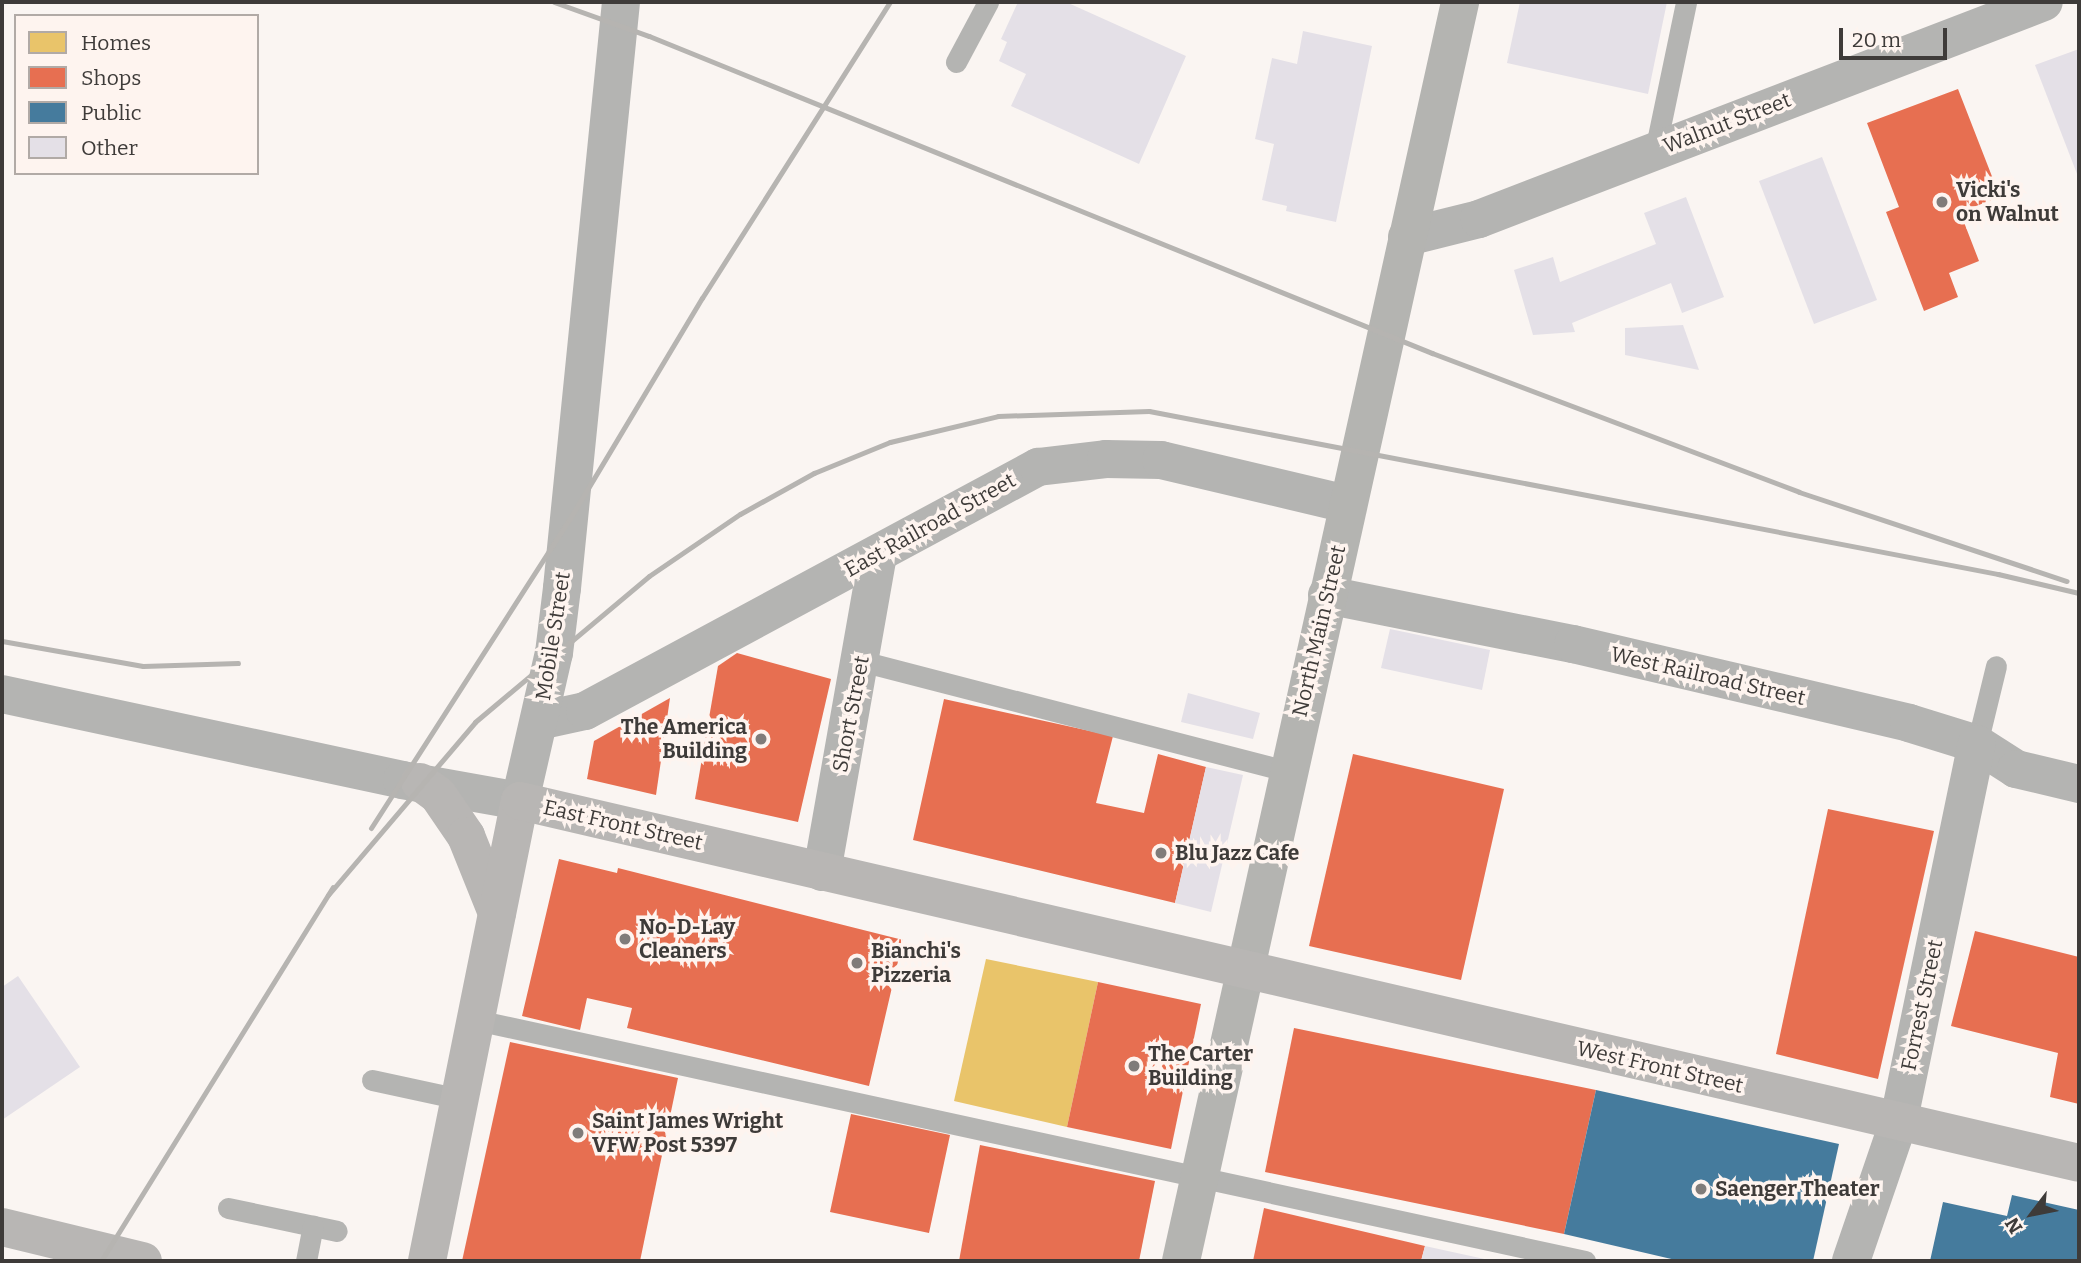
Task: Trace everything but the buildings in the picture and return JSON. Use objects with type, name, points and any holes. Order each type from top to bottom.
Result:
[{"type":"main road","name":"North Main Street","points":[[1181,1261],[1242,969],[1460,2]]},
{"type":"main road","points":[[420,782],[438,795],[466,836],[497,913]]},
{"type":"main road","name":"East Front Street","points":[[520,801],[1242,969]]},
{"type":"main road","name":"Mobile Street","points":[[427,1261],[520,801]]},
{"type":"main road","name":"West Front Street","points":[[1242,969],[1898,1124],[2079,1163]]},
{"type":"main road","points":[[2,1227],[143,1261]]},
{"type":"street","name":"Mobile Street","points":[[520,801],[539,721],[562,588],[621,2]]},
{"type":"street","name":"Walnut Street","points":[[1408,237],[1479,219],[2044,2]]},
{"type":"street","name":"East Railroad Street","points":[[539,721],[585,711],[878,556],[1023,473],[1071,461],[1161,460],[1347,504]]},
{"type":"street","name":"Short Street","points":[[822,872],[878,556]]},
{"type":"street","name":"West Railroad Street","points":[[1327,596],[1573,644],[1977,744],[2016,769],[2079,784]]},
{"type":"street","name":"East Front Street","points":[[2,694],[520,801]]},
{"type":"street","name":"Forrest Street","points":[[1851,1261],[1898,1124],[1977,744]]},
{"type":"lane","points":[[957,62],[988,2]]},
{"type":"lane","points":[[1655,151],[1686,2]]},
{"type":"lane","points":[[861,661],[1287,771]]},
{"type":"lane","points":[[1977,744],[1996,666]]},
{"type":"lane","points":[[476,1020],[1585,1261]]},
{"type":"lane","points":[[372,1080],[460,1098]]},
{"type":"lane","points":[[228,1208],[337,1231]]},
{"type":"lane","points":[[306,1261],[313,1226]]},
{"type":"railway","points":[[554,2],[649,36],[1432,353],[1799,492],[2067,581]]},
{"type":"railway","points":[[371,828],[569,520],[702,298],[890,2]]},
{"type":"railway","points":[[328,895],[475,722],[649,576],[740,514],[814,473],[890,442],[998,416],[1149,411],[1998,574],[2079,593]]},
{"type":"railway","points":[[2,641],[143,666],[238,663]]},
{"type":"railway","points":[[101,1261],[333,887]]},
{"type":"place","name":"Vicki's on Walnut","points":[[1942,202]]},
{"type":"place","name":"The America Building","points":[[761,739]]},
{"type":"place","name":"Blu Jazz Cafe","points":[[1161,853]]},
{"type":"place","name":"No-D-Lay Cleaners","points":[[625,939]]},
{"type":"place","name":"Bianchi's Pizzeria","points":[[857,963]]},
{"type":"place","name":"The Carter Building","points":[[1134,1066]]},
{"type":"place","name":"Saint James Wright VFW Post 5397","points":[[578,1133]]},
{"type":"place","name":"Saenger Theater","points":[[1701,1189]]}]
